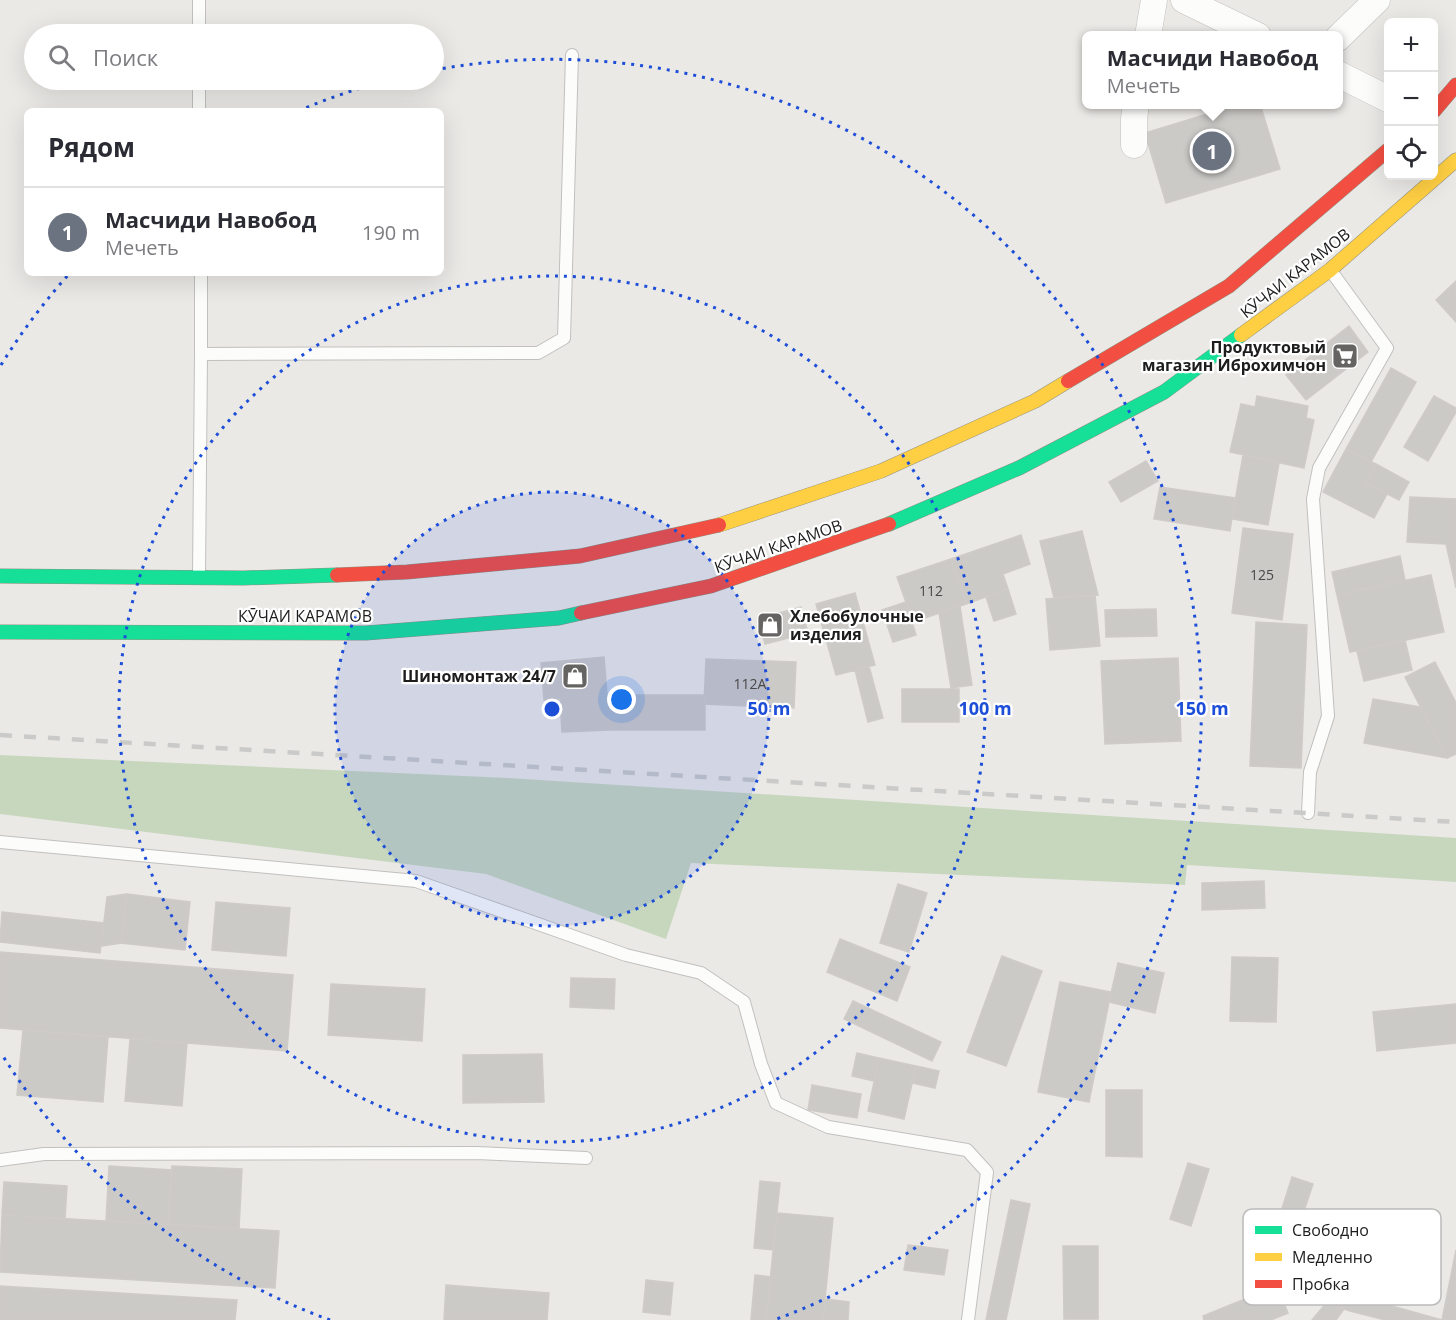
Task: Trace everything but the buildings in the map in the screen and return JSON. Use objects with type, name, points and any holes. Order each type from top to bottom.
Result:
[{"type":"main road","points":[[1438,106],[1456,86]]},
{"type":"main road","name":"КӮЧАИ КАРАМОВ","points":[[0,576],[199,578],[407,573],[580,556],[730,523],[881,471],[1035,401],[1229,285],[1384,154]]},
{"type":"main road","name":"КӮЧАИ КАРАМОВ","points":[[0,632],[366,633],[559,618],[711,586],[882,528],[1019,468],[1164,392],[1330,270],[1456,160]]},
{"type":"street","points":[[1149,31],[1154,0]]},
{"type":"street","points":[[1184,0],[1248,31]]},
{"type":"street","points":[[1343,33],[1377,0]]},
{"type":"street","points":[[1343,76],[1384,97]]},
{"type":"street","points":[[1134,145],[1135,109]]},
{"type":"lane","points":[[199,0],[199,24]]},
{"type":"lane","points":[[201,354],[538,353],[564,338],[572,55]]},
{"type":"lane","points":[[199,90],[200,108]]},
{"type":"lane","points":[[1308,813],[1310,772],[1328,716],[1313,499],[1319,468],[1387,348],[1330,270]]},
{"type":"lane","points":[[199,578],[201,276]]},
{"type":"lane","points":[[0,842],[416,881],[626,955],[701,973],[744,1002],[761,1064],[776,1103],[828,1127],[967,1150],[987,1172],[968,1320]]},
{"type":"lane","points":[[0,1160],[44,1154],[477,1153],[586,1158]]},
{"type":"green space","points":[[0,755],[508,778],[1456,838],[1456,882],[1187,865],[1185,885],[691,863],[666,939],[486,874],[0,814]]},
{"type":"railway","points":[[0,735],[1456,822]]},
{"type":"traffic: fast","points":[[889,524],[1019,468],[1164,392],[1241,335]]},
{"type":"traffic: fast","points":[[0,576],[244,578],[337,575]]},
{"type":"traffic: fast","points":[[0,632],[366,633],[559,618],[581,613]]},
{"type":"traffic: slow","points":[[1241,335],[1330,270],[1456,160]]},
{"type":"traffic: slow","points":[[719,525],[881,471],[1035,401],[1068,381]]},
{"type":"traffic: jam","points":[[1438,106],[1456,85]]},
{"type":"traffic: jam","points":[[1068,381],[1229,286],[1384,153]]},
{"type":"traffic: jam","points":[[581,613],[711,586],[889,524]]},
{"type":"traffic: jam","points":[[337,575],[407,572],[580,556],[719,525]]},
{"type":"place","name":"Масчиди Навобод","points":[[1212,151]]},
{"type":"place","name":"Продуктовый магазин Иброхимчон","points":[[1345,356]]},
{"type":"place","name":"Хлебобулочные изделия","points":[[770,625]]},
{"type":"place","name":"Шиномонтаж 24/7","points":[[575,676]]}]
